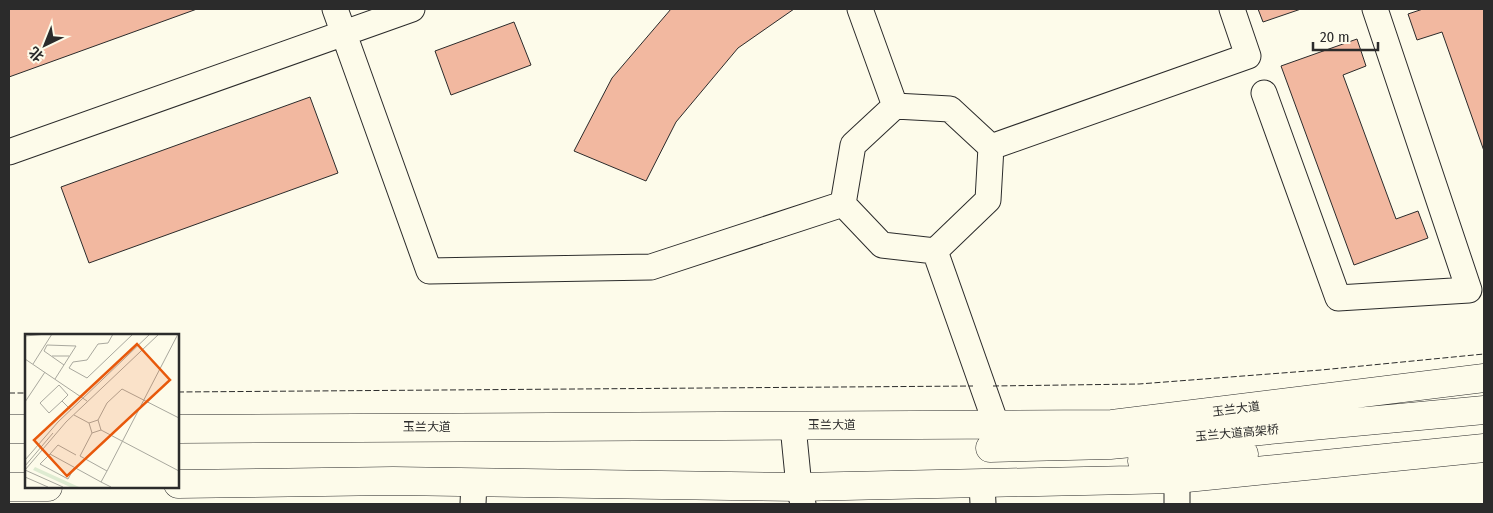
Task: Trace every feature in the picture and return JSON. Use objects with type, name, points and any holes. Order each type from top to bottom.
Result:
[{"type":"main road","name":"玉兰大道","points":[[179,484],[393,481],[474,493],[801,496],[988,465],[1112,424],[1484,378]]},
{"type":"main road","name":"玉兰大道高架桥","points":[[988,465],[1110,445],[1484,410]]},
{"type":"main road","name":"玉兰大道","points":[[179,429],[793,426],[988,465],[1177,491],[1484,448]]},
{"type":"main road","name":"玉兰大道高架桥","points":[[988,465],[1135,461],[1242,454],[1484,428]]},
{"type":"main road","points":[[9,429],[25,429]]},
{"type":"main road","points":[[9,488],[25,488]]},
{"type":"street","points":[[336,9],[430,271],[651,267],[843,204]]},
{"type":"street","points":[[9,152],[412,9]]},
{"type":"street","points":[[860,9],[895,106]]},
{"type":"street","points":[[991,147],[1248,56],[1232,9]]},
{"type":"street","points":[[1264,93],[1338,298],[1477,290],[1375,9]]},
{"type":"street","points":[[843,204],[853,145],[895,106],[950,109],[991,147]]},
{"type":"street","points":[[935,251],[988,200],[991,147]]},
{"type":"street","points":[[843,204],[882,245],[935,251]]},
{"type":"street","points":[[935,251],[988,465]]},
{"type":"street","points":[[793,426],[801,496]]},
{"type":"building","points":[[9,9],[197,9],[9,77]]},
{"type":"building","points":[[671,9],[794,9],[738,48],[676,122],[646,181],[574,151],[612,78]]},
{"type":"building","points":[[1258,9],[1301,9],[1263,22]]},
{"type":"building","points":[[1423,9],[1484,9],[1484,151],[1442,32],[1417,40],[1408,14]]},
{"type":"building","points":[[514,22],[531,65],[451,95],[435,51]]},
{"type":"building","points":[[1357,39],[1366,66],[1343,75],[1396,219],[1418,211],[1428,238],[1354,265],[1281,66]]},
{"type":"building","points":[[310,97],[338,173],[89,263],[61,187]]},
{"type":"fence","points":[[993,386],[1139,384],[1321,370],[1484,354]]},
{"type":"fence","points":[[179,392],[973,386]]},
{"type":"fence","points":[[9,393],[25,393]]}]
